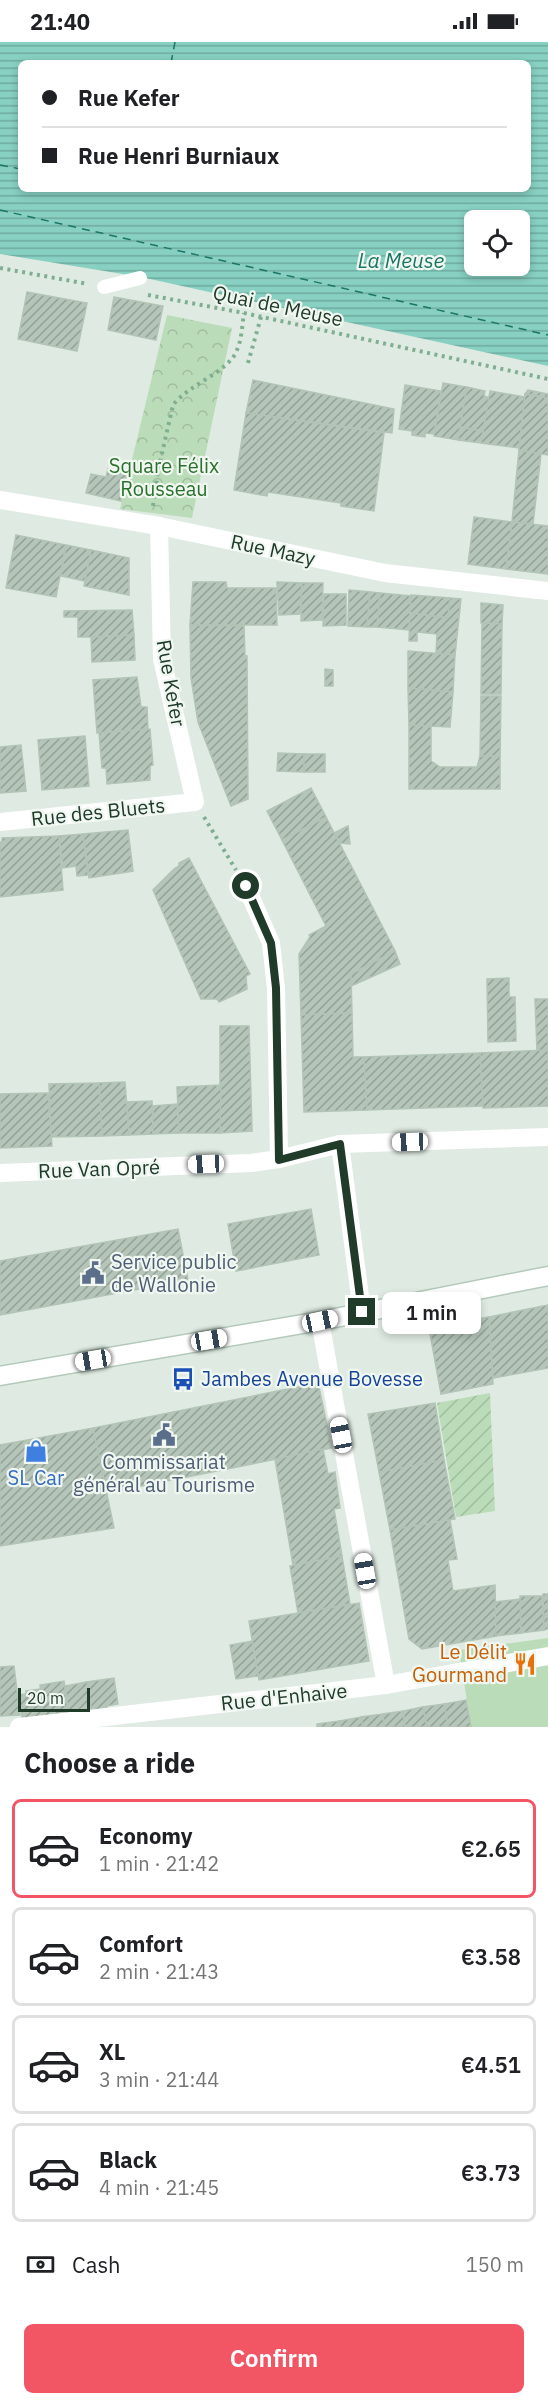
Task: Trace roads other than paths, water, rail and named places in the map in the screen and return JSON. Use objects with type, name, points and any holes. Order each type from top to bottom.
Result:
[{"type":"street","name":"Rue Mazy","points":[[0,500],[155,525],[385,573],[548,591]]},
{"type":"street","name":"Rue Kefer","points":[[155,525],[162,659],[195,802]]},
{"type":"street","name":"Rue des Bluets","points":[[0,822],[195,802]]},
{"type":"street","points":[[246,886],[271,943],[276,988],[279,1160]]},
{"type":"street","name":"Rue Van Opré","points":[[0,1173],[251,1163],[279,1160],[340,1144],[548,1137]]},
{"type":"street","points":[[340,1144],[362,1312]]},
{"type":"street","points":[[0,1376],[320,1321],[548,1276]]},
{"type":"street","points":[[320,1321],[386,1685]]},
{"type":"street","name":"Rue d'Enhaive","points":[[19,1727],[386,1685],[548,1656]]},
{"type":"lane","points":[[104,287],[140,278]]},
{"type":"water","name":"La Meuse","points":[[0,42],[548,42],[548,366],[141,277],[0,254]]},
{"type":"place","name":"Service public de Wallonie","points":[[93,1273]]},
{"type":"place","name":"Jambes Avenue Bovesse","points":[[183,1379]]},
{"type":"place","name":"Commissariat général au Tourisme","points":[[164,1435]]},
{"type":"place","name":"SL Car","points":[[36,1451]]},
{"type":"place","name":"Le Délit Gourmand","points":[[525,1664]]},
{"type":"park label","name":"Square Félix Rousseau","points":[[164,478]]}]
